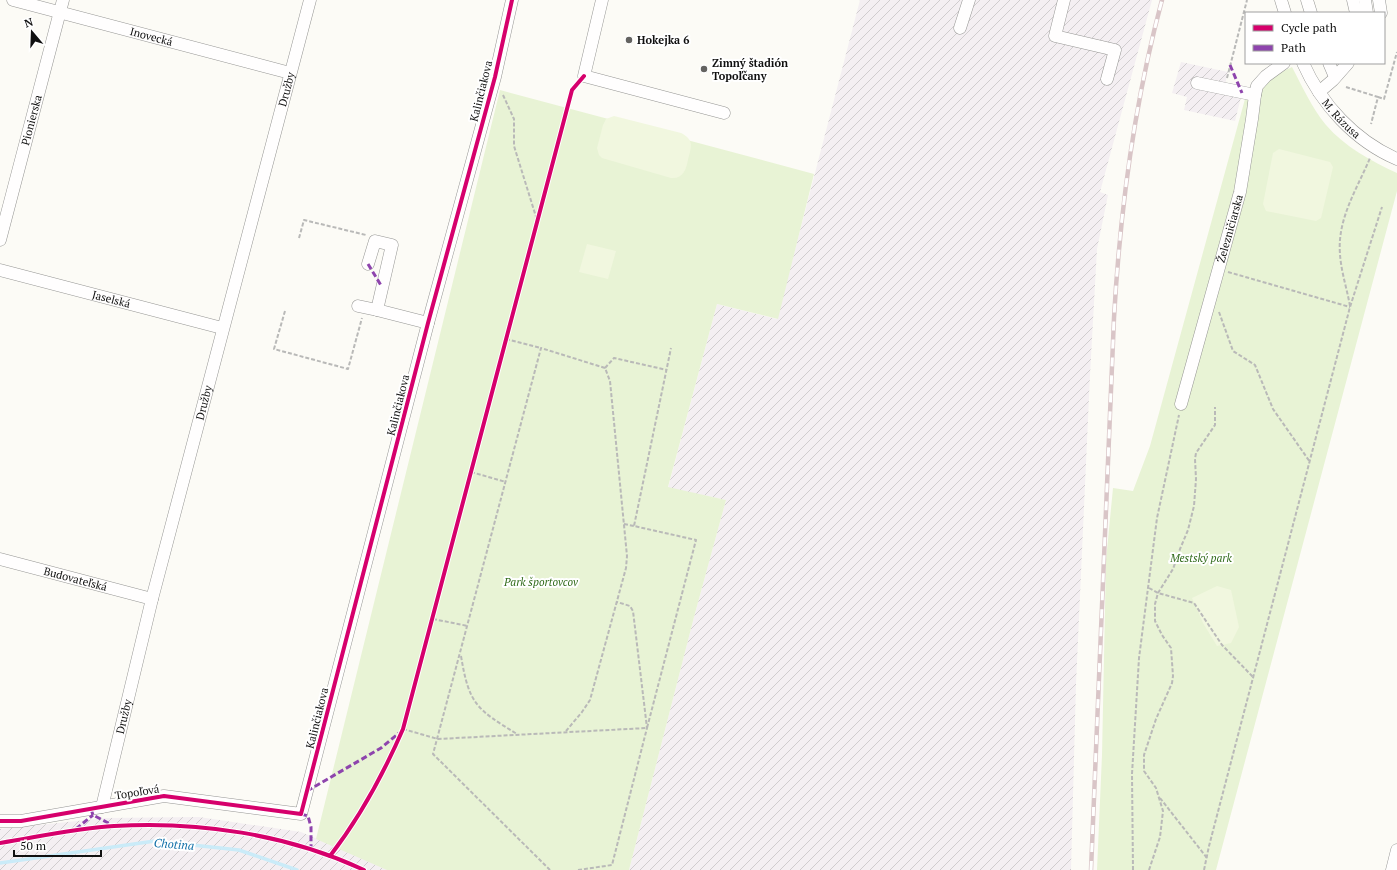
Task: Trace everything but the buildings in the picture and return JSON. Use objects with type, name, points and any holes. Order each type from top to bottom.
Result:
[{"type":"street","name":"Inovecká","points":[[13,0],[290,73]]},
{"type":"street","name":"Pionierska","points":[[0,240],[63,0]]},
{"type":"street","name":"Družby","points":[[102,807],[152,599],[222,328],[310,0]]},
{"type":"street","name":"Kalinčiakova","points":[[301,814],[428,323],[495,77],[512,0]]},
{"type":"street","points":[[602,0],[584,76],[724,113]]},
{"type":"street","points":[[960,28],[969,0]]},
{"type":"street","points":[[1064,0],[1055,36],[1115,50],[1107,79]]},
{"type":"street","points":[[1281,0],[1285,12]]},
{"type":"street","points":[[1307,0],[1310,12]]},
{"type":"street","points":[[1353,0],[1356,12]]},
{"type":"street","points":[[1365,0],[1367,12]]},
{"type":"street","points":[[1379,0],[1381,12]]},
{"type":"street","name":"Železničiarska","points":[[1181,404],[1240,192],[1252,119],[1254,95],[1257,86],[1266,76],[1283,64]]},
{"type":"street","name":"M. Rázusa","points":[[1303,64],[1319,92],[1334,112],[1353,131],[1375,146],[1397,158]]},
{"type":"street","points":[[1319,92],[1333,80],[1343,67],[1332,64]]},
{"type":"street","points":[[1197,83],[1254,95]]},
{"type":"street","points":[[368,264],[375,241],[392,245],[376,310]]},
{"type":"street","name":"Jaselská","points":[[0,270],[222,328]]},
{"type":"street","points":[[361,307],[428,323]]},
{"type":"street","name":"Budovateľská","points":[[0,559],[152,599]]},
{"type":"street","name":"Topoľová","points":[[0,821],[21,821],[164,796],[301,814]]},
{"type":"street","points":[[1392,870],[1397,850]]},
{"type":"path","points":[[1224,89],[1247,0]]},
{"type":"path","points":[[1346,87],[1384,99],[1397,52]]},
{"type":"path","points":[[495,77],[514,119],[514,146],[538,220]]},
{"type":"path","points":[[1371,124],[1378,97]]},
{"type":"path","points":[[1350,307],[1340,255],[1341,227],[1344,215],[1370,158]]},
{"type":"path","points":[[1204,870],[1350,307],[1382,207]]},
{"type":"path","points":[[536,227],[540,212]]},
{"type":"path","points":[[299,238],[304,220],[369,236],[375,241]]},
{"type":"path","points":[[1218,269],[1350,307]]},
{"type":"path","points":[[1211,292],[1233,351],[1255,365],[1272,409],[1310,462]]},
{"type":"path","points":[[285,310],[274,349],[348,369],[361,307]]},
{"type":"path","points":[[504,346],[508,331]]},
{"type":"path","points":[[506,339],[541,348],[605,368]]},
{"type":"path","points":[[541,348],[433,754],[550,870]]},
{"type":"path","points":[[634,526],[671,348]]},
{"type":"path","points":[[605,368],[614,358],[667,370]]},
{"type":"path","points":[[566,731],[590,700],[628,556],[610,381],[605,368]]},
{"type":"path","points":[[1133,870],[1132,774],[1139,658],[1157,518],[1181,404]]},
{"type":"path","points":[[1149,870],[1160,837],[1163,811],[1156,788],[1144,771],[1143,764],[1147,745],[1156,719],[1172,683],[1173,676],[1171,648],[1155,621],[1155,604],[1158,593],[1173,570],[1188,530],[1194,506],[1196,453],[1215,425],[1215,406]]},
{"type":"path","points":[[469,479],[473,464]]},
{"type":"path","points":[[471,472],[506,482]]},
{"type":"path","points":[[578,870],[612,865],[696,540],[624,524]]},
{"type":"path","points":[[1148,588],[1158,593],[1194,603],[1222,645],[1254,678]]},
{"type":"path","points":[[617,602],[630,606],[633,610],[647,728]]},
{"type":"path","points":[[431,626],[434,612]]},
{"type":"path","points":[[433,619],[468,626]]},
{"type":"path","points":[[461,653],[465,680],[476,704],[493,719],[518,734]]},
{"type":"path","points":[[401,735],[405,722]]},
{"type":"path","points":[[404,729],[438,739],[566,731],[647,728]]},
{"type":"path","points":[[1158,795],[1207,858]]},
{"type":"shaded area","points":[[860,0],[1152,0],[1100,192],[1108,195],[1097,249],[1090,375],[1076,684],[1071,870],[629,870],[694,617],[726,500],[668,488],[717,304],[777,319]]},
{"type":"shaded area","points":[[1181,62],[1228,72],[1224,89],[1242,93],[1235,121],[1184,110],[1187,97],[1172,93]]},
{"type":"shaded area","points":[[199,817],[301,832],[391,870],[0,870],[0,829],[106,818]]},
{"type":"green space","name":"Mestský park","points":[[1292,67],[1316,111],[1333,133],[1359,153],[1397,173],[1397,191],[1216,870],[1097,870],[1102,755],[1106,560],[1113,488],[1133,491],[1150,446],[1248,88]]},
{"type":"green space","name":"Park športovcov","points":[[500,90],[814,174],[778,319],[717,304],[668,487],[726,500],[694,617],[629,870],[387,870],[316,839]]},
{"type":"green space","points":[[614,116],[681,133],[688,138],[691,148],[683,173],[678,177],[671,178],[602,158],[599,155],[597,148],[603,125],[606,119]]},
{"type":"green space","points":[[1279,149],[1330,162],[1333,167],[1321,218],[1316,221],[1266,211],[1263,204],[1273,153]]},
{"type":"green space","points":[[587,244],[616,251],[608,279],[579,272]]},
{"type":"green space","points":[[1217,586],[1231,590],[1239,627],[1231,643],[1217,646],[1203,623],[1192,598]]},
{"type":"waterway","name":"Chotina","points":[[0,863],[155,841],[239,850],[297,870]]},
{"type":"railway","points":[[1091,870],[1114,318],[1120,237],[1124,197],[1136,118],[1152,39],[1162,0]]},
{"type":"marked path","points":[[1230,65],[1242,93]]},
{"type":"marked path","points":[[368,264],[382,287]]},
{"type":"marked path","points":[[307,791],[381,748],[399,733]]},
{"type":"marked path","points":[[91,809],[93,815],[112,825]]},
{"type":"marked path","points":[[301,814],[308,816],[311,827],[311,849]]},
{"type":"marked path","points":[[76,829],[93,815]]},
{"type":"cycle path","points":[[0,821],[21,821],[164,796],[301,814],[428,323],[495,77],[512,0]]},
{"type":"cycle path","points":[[330,856],[352,826],[371,795],[388,763],[403,729],[572,90],[584,76]]},
{"type":"cycle path","points":[[0,843],[100,827],[146,825],[210,828],[273,839],[304,847],[364,870]]},
{"type":"place","name":"Hokejka 6","points":[[629,40]]},
{"type":"place","name":"Zimný štadión Topoľčany","points":[[704,69]]}]
